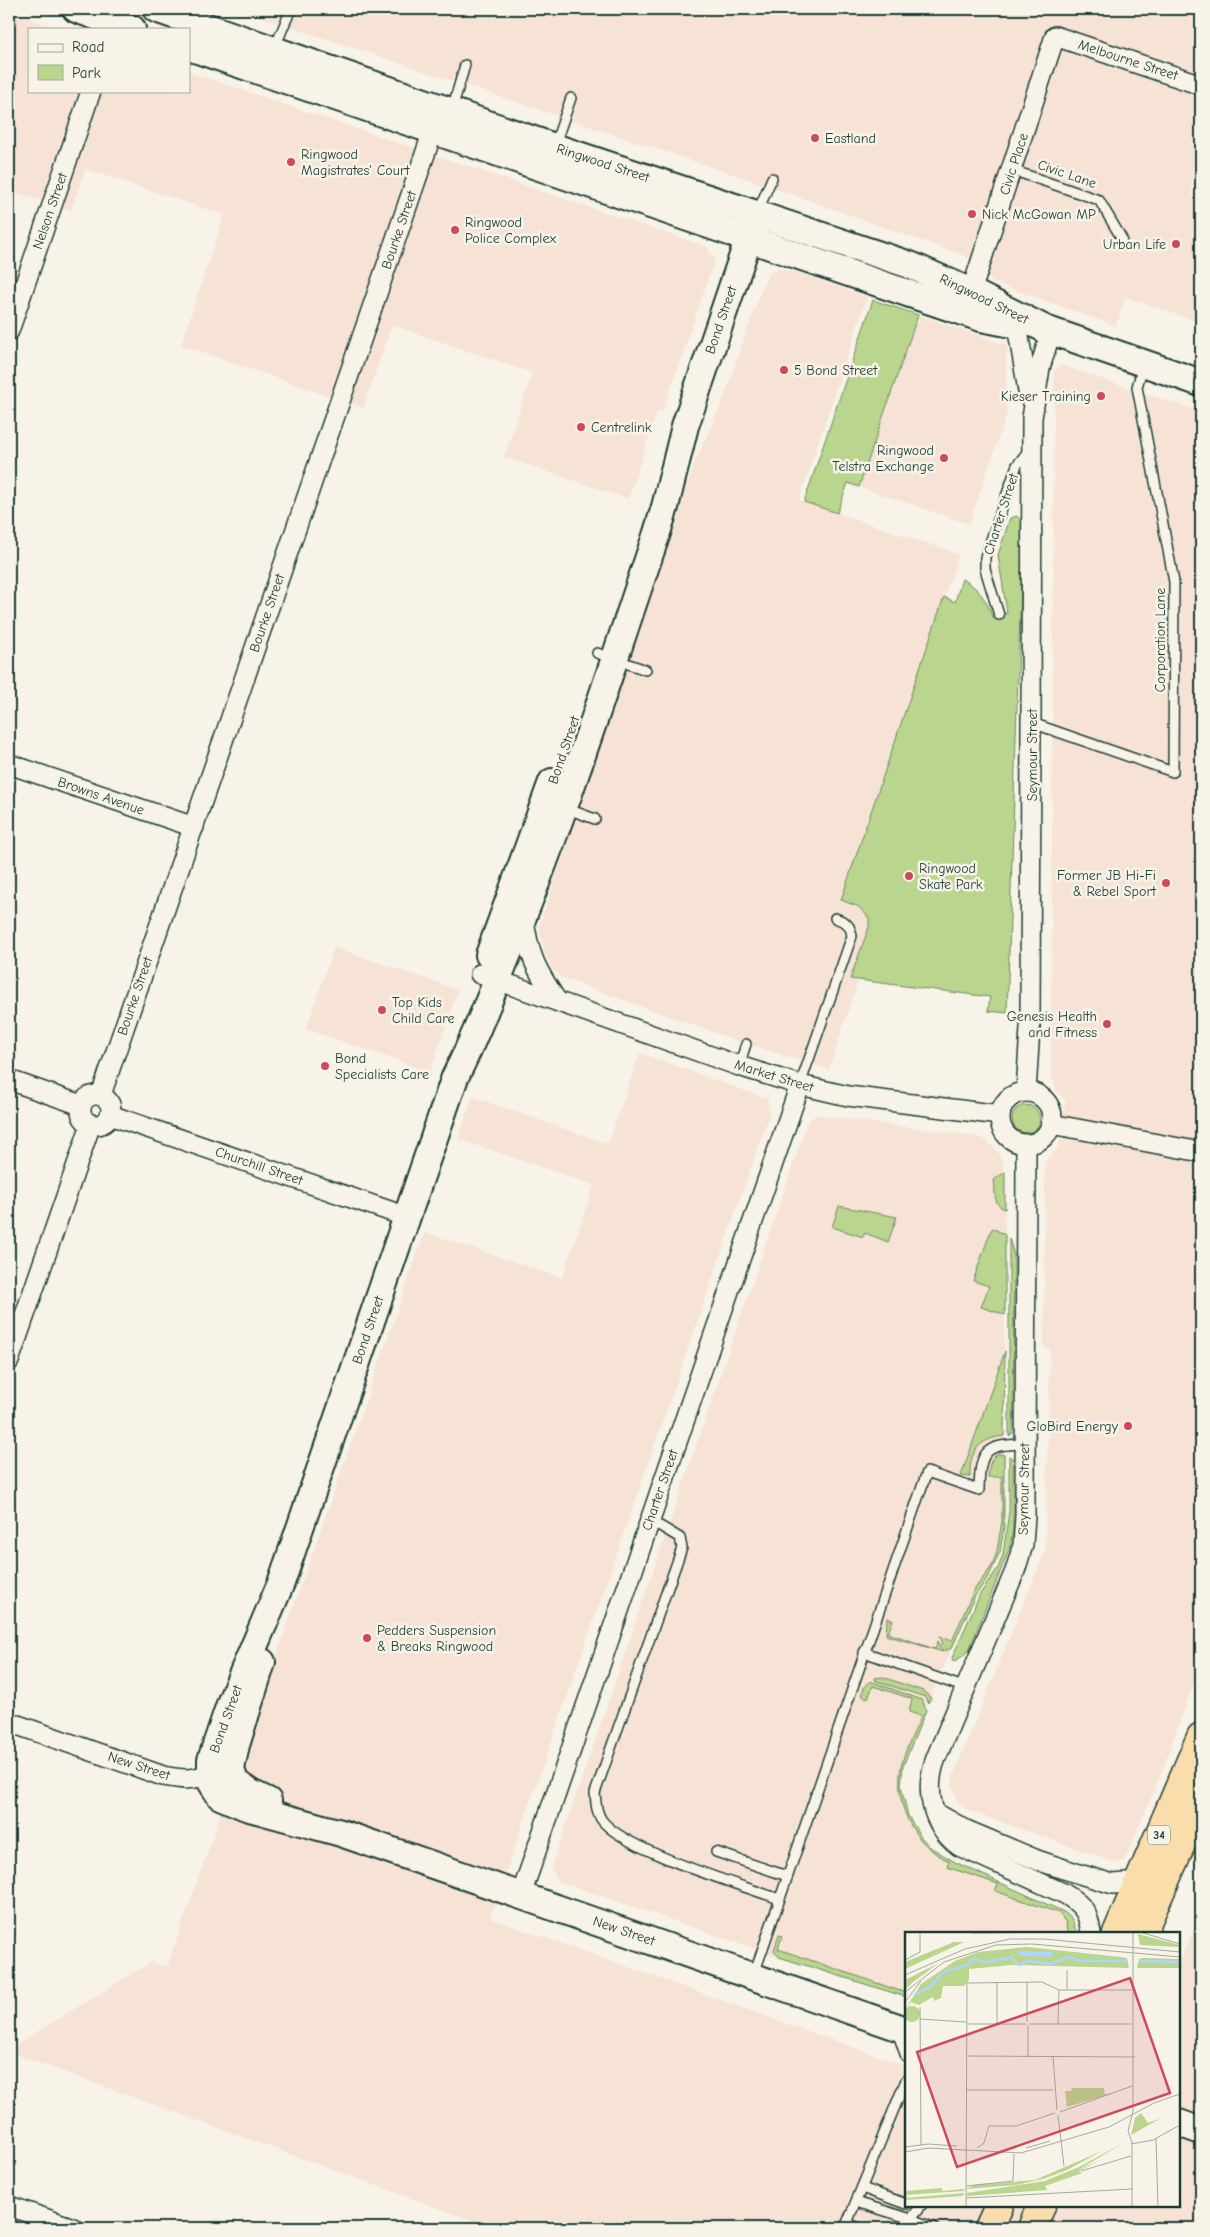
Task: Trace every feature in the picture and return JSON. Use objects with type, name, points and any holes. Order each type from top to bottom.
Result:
[{"type":"highway","name":"34","points":[[1117,1932],[1201,1737]]},
{"type":"highway","points":[[1142,1932],[1201,1799]]},
{"type":"highway","points":[[1156,1932],[1201,1830]]},
{"type":"highway","points":[[989,2228],[1000,2207]]},
{"type":"highway","points":[[1032,2228],[1041,2207]]},
{"type":"street","points":[[76,9],[120,27]]},
{"type":"street","name":"Ringwood Street","points":[[156,9],[268,60],[433,131],[478,139],[748,238],[972,315],[1048,330]]},
{"type":"street","name":"Melbourne Street","points":[[1055,36],[1201,85]]},
{"type":"street","name":"Civic Place","points":[[971,292],[1055,36]]},
{"type":"street","name":"Ringwood Street","points":[[190,47],[268,60],[451,111],[910,265],[971,292],[1048,330],[1201,383]]},
{"type":"street","name":"Nelson Street","points":[[9,330],[91,92]]},
{"type":"street","name":"Bourke Street","points":[[101,1095],[433,131]]},
{"type":"street","name":"Bond Street","points":[[489,977],[524,917],[554,805],[605,656],[666,507],[685,426],[757,214]]},
{"type":"street","name":"Seymour Street","points":[[1017,325],[1032,418]]},
{"type":"street","name":"Seymour Street","points":[[1026,1092],[1030,1028],[1032,418],[1048,330]]},
{"type":"street","name":"Browns Avenue","points":[[9,764],[194,827]]},
{"type":"street","name":"Bond Street","points":[[281,1583],[271,1632],[236,1745],[225,1774],[211,1760],[231,1701],[281,1583],[455,1077],[475,1036],[489,977],[492,949],[554,805]]},
{"type":"street","points":[[524,917],[526,940],[533,962],[557,1001]]},
{"type":"street","name":"Market Street","points":[[489,977],[739,1066],[800,1085],[858,1097],[1000,1115]]},
{"type":"street","points":[[9,1080],[82,1105]]},
{"type":"street","name":"Charter Street","points":[[521,1895],[800,1085]]},
{"type":"street","points":[[1026,1092],[1034,1093],[1046,1102],[1052,1116],[1052,1124],[1045,1136],[1033,1144],[1026,1145],[1009,1138],[1003,1132],[1000,1115],[1006,1101],[1012,1096],[1026,1092]]},
{"type":"street","points":[[101,1095],[110,1103],[110,1115],[103,1124],[91,1124],[82,1117],[82,1105],[89,1096],[101,1095]]},
{"type":"street","name":"Churchill Street","points":[[110,1115],[407,1217]]},
{"type":"street","points":[[9,1361],[91,1124]]},
{"type":"street","points":[[1052,1124],[1197,1149]]},
{"type":"street","name":"Seymour Street","points":[[1026,1145],[1026,1444],[1023,1545],[1015,1571],[931,1771],[929,1796],[936,1813],[952,1840],[960,1846],[1065,1894],[1080,1903],[1089,1916],[1091,1932]]},
{"type":"street","name":"New Street","points":[[9,1722],[163,1776],[180,1779],[225,1774]]},
{"type":"street","name":"New Street","points":[[225,1774],[211,1782],[220,1796],[246,1807],[341,1833],[900,2028]]},
{"type":"street","points":[[936,1813],[984,1837],[1076,1873],[1113,1884],[1140,1882]]},
{"type":"street","points":[[1180,2123],[1201,2130]]},
{"type":"street","points":[[9,2206],[73,2228]]},
{"type":"lane","points":[[268,60],[291,9]]},
{"type":"lane","points":[[465,65],[451,111],[478,139]]},
{"type":"lane","points":[[554,146],[571,98]]},
{"type":"lane","name":"Civic Lane","points":[[1012,170],[1098,200],[1122,238]]},
{"type":"lane","points":[[757,214],[772,178]]},
{"type":"lane","name":"Corporation Lane","points":[[1032,723],[1173,772],[1174,582],[1137,387],[1143,364]]},
{"type":"lane","name":"Charter Street","points":[[1000,615],[985,569],[985,557],[1017,465],[1032,447]]},
{"type":"lane","points":[[605,656],[646,670]]},
{"type":"lane","points":[[554,805],[595,819]]},
{"type":"lane","points":[[800,1085],[852,936],[851,928],[847,922],[835,918]]},
{"type":"lane","points":[[739,1066],[746,1044]]},
{"type":"lane","points":[[753,1976],[927,1472],[980,1490],[981,1462],[988,1450],[999,1445],[1026,1444]]},
{"type":"lane","points":[[648,1523],[660,1526],[680,1538],[682,1548],[595,1793],[596,1808],[602,1820],[614,1831],[630,1841],[667,1858],[779,1899]]},
{"type":"lane","points":[[864,1652],[966,1688]]},
{"type":"lane","points":[[716,1852],[787,1876]]},
{"type":"lane","points":[[900,2028],[905,2053]]},
{"type":"lane","points":[[860,2228],[847,2223],[905,2081]]},
{"type":"lane","points":[[862,2188],[905,2204]]},
{"type":"lane","points":[[856,2202],[935,2228]]},
{"type":"lane","points":[[908,2218],[912,2217],[919,2207]]},
{"type":"shaded area","name":"Eastland","points":[[237,9],[1193,9],[1195,107],[1192,192],[1201,241],[1201,323],[1126,297],[1116,326],[992,282],[987,272],[965,256],[768,186]]},
{"type":"shaded area","points":[[9,12],[57,28],[28,28],[28,92],[190,92],[190,72],[707,247],[715,259],[663,411],[657,413],[628,499],[504,457],[532,373],[392,325],[363,408],[181,345],[224,215],[85,169],[71,211],[9,190]]},
{"type":"shaded area","points":[[779,269],[797,272],[867,297],[799,500],[959,554],[841,900],[859,907],[866,913],[869,918],[869,927],[850,979],[858,981],[829,1070],[732,1039],[562,978],[552,968],[546,957],[539,926],[694,465],[723,400],[762,288],[769,274]]},
{"type":"shaded area","points":[[918,315],[1007,345],[1006,417],[969,524],[859,487]]},
{"type":"shaded area","points":[[1061,365],[1201,412],[1201,1663],[1159,1779],[1125,1860],[1117,1863],[967,1810],[958,1802],[952,1786],[953,1776],[1045,1551],[1050,1350],[1044,1347],[1045,1162],[1058,1148],[1066,1100],[1058,1093],[1051,1076],[1054,370]]},
{"type":"shaded area","name":"Top Kids Child Care","points":[[334,947],[458,990],[430,1072],[306,1029]]},
{"type":"shaded area","points":[[640,1053],[768,1099],[769,1116],[490,1918],[905,2066],[905,2207],[1180,2207],[1180,1961],[1201,1912],[1201,2228],[493,2228],[9,2052],[9,2049],[151,1962],[167,1967],[425,1232],[562,1278],[594,1185],[458,1139],[473,1097],[608,1144]]},
{"type":"shaded area","points":[[816,1115],[975,1136],[987,1141],[999,1153],[1005,1172],[1004,1514],[1000,1552],[990,1574],[975,1596],[928,1703],[903,1766],[901,1786],[908,1816],[921,1837],[930,1847],[955,1862],[1064,1912],[1071,1918],[1077,1932],[905,1932],[905,1997],[779,1957],[558,1881],[551,1868],[808,1121]]},
{"type":"green space","points":[[873,300],[918,315],[859,487],[848,483],[837,513],[804,502]]},
{"type":"green space","points":[[1017,516],[1023,522],[1007,1013],[988,1011],[990,997],[850,979],[869,927],[869,918],[859,907],[841,900],[944,597],[955,602],[962,579],[981,594],[992,616],[1007,613],[998,555],[1010,518]]},
{"type":"green space","points":[[1026,1105],[1036,1109],[1040,1119],[1036,1129],[1026,1133],[1016,1129],[1012,1119],[1016,1109]]},
{"type":"green space","points":[[1005,1172],[1005,1209],[996,1201],[994,1180]]},
{"type":"green space","points":[[839,1206],[897,1217],[888,1242],[865,1233],[863,1237],[832,1227]]},
{"type":"green space","points":[[993,1228],[1005,1235],[1005,1315],[981,1307],[989,1286],[973,1281]]},
{"type":"green space","points":[[1009,1238],[1014,1255],[1013,1433],[1009,1436]]},
{"type":"green space","points":[[1005,1351],[1004,1436],[982,1443],[971,1460],[970,1477],[961,1476]]},
{"type":"green space","points":[[998,1454],[1004,1455],[1004,1528],[1000,1552],[990,1574],[975,1596],[952,1648],[945,1651],[940,1636],[952,1641],[974,1590],[992,1566],[997,1551],[1002,1521],[1002,1477],[988,1477],[991,1461]]},
{"type":"green space","points":[[1009,1456],[1013,1459],[1013,1530],[1010,1547],[969,1650],[953,1662],[952,1658],[980,1594],[998,1568],[1003,1555],[1009,1511]]},
{"type":"green space","points":[[887,1618],[893,1620],[888,1633],[935,1649],[938,1641],[943,1652],[886,1635]]},
{"type":"green space","points":[[883,1677],[923,1691],[931,1698],[928,1703],[925,1697],[876,1681],[875,1678]]},
{"type":"green space","points":[[870,1681],[922,1700],[926,1710],[903,1766],[901,1786],[908,1816],[921,1837],[930,1847],[955,1862],[1064,1912],[1071,1918],[1077,1932],[1067,1932],[1066,1923],[1059,1913],[995,1891],[998,1884],[947,1867],[949,1861],[936,1854],[925,1844],[908,1821],[900,1793],[902,1763],[921,1716],[909,1712],[912,1699],[873,1686],[868,1698],[861,1695]]},
{"type":"green space","points":[[779,1935],[782,1936],[778,1949],[905,1993],[905,1997],[779,1957],[774,1950]]},
{"type":"place","name":"Eastland","points":[[815,138]]},
{"type":"place","name":"Ringwood Magistrates' Court","points":[[291,162]]},
{"type":"place","name":"Nick McGowan MP","points":[[972,214]]},
{"type":"place","name":"Ringwood Police Complex","points":[[455,230]]},
{"type":"place","name":"Urban Life","points":[[1176,244]]},
{"type":"place","name":"5 Bond Street","points":[[784,370]]},
{"type":"place","name":"Kieser Training","points":[[1101,396]]},
{"type":"place","name":"Centrelink","points":[[581,427]]},
{"type":"place","name":"Ringwood Telstra Exchange","points":[[944,458]]},
{"type":"place","name":"Ringwood Skate Park","points":[[909,876]]},
{"type":"place","name":"Former JB Hi-Fi & Rebel Sport","points":[[1166,883]]},
{"type":"place","name":"Top Kids Child Care","points":[[382,1010]]},
{"type":"place","name":"Genesis Health and Fitness","points":[[1107,1024]]},
{"type":"place","name":"Bond Specialists Care","points":[[325,1066]]},
{"type":"place","name":"GloBird Energy","points":[[1128,1426]]},
{"type":"place","name":"Pedders Suspension & Breaks Ringwood","points":[[367,1638]]}]
